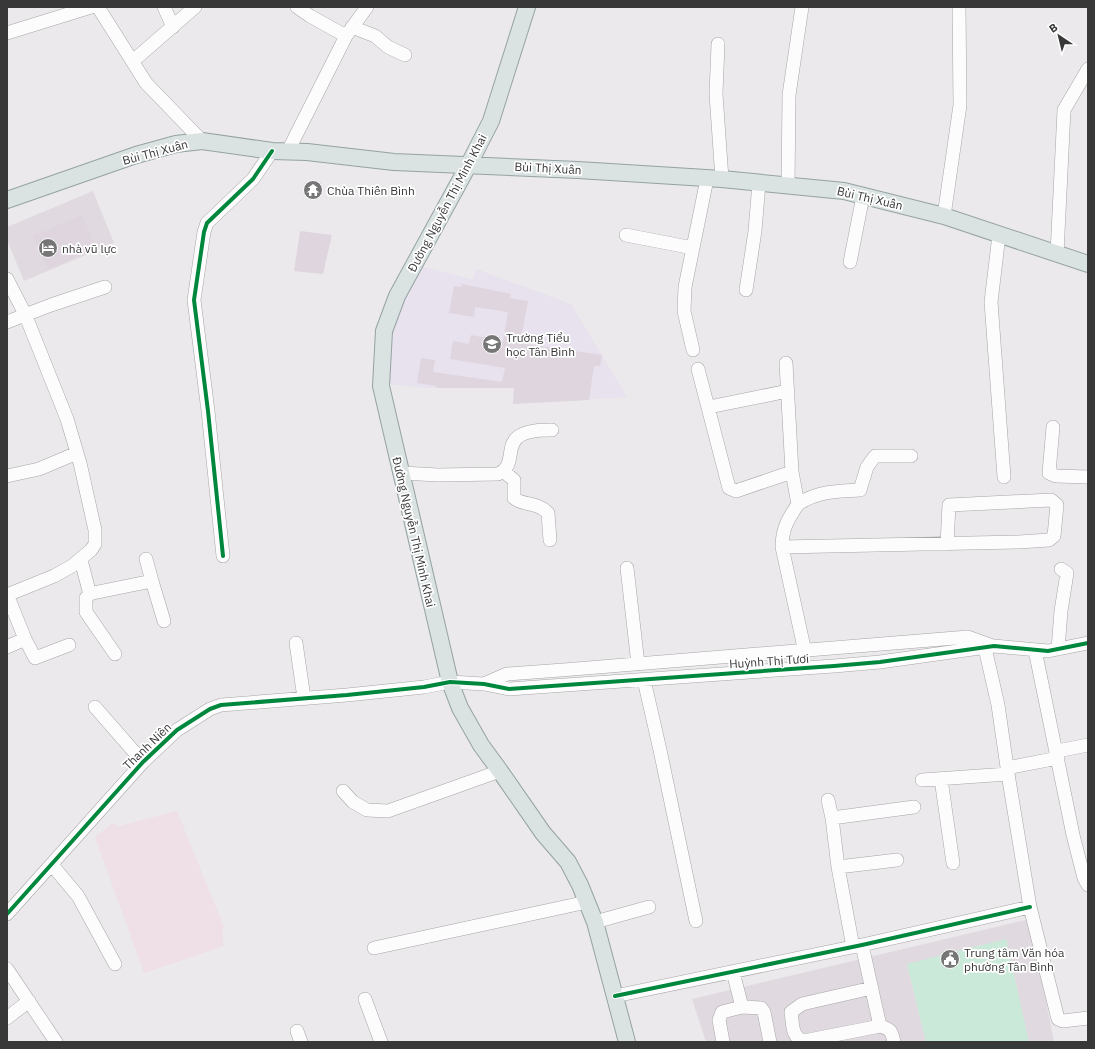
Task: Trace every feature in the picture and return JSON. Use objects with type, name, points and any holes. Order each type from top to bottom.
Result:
[{"type":"main road","name":"Đường Nguyễn Thị Minh Khai","points":[[527,7],[491,120],[468,166],[397,296],[384,331],[381,386],[390,433],[402,473],[450,682],[460,708],[481,745],[500,770],[542,832],[568,862],[595,922],[627,1042]]},
{"type":"main road","name":"Bùi Thị Xuân","points":[[7,200],[136,156],[176,144],[202,141],[280,151],[394,162],[468,166],[519,166],[714,179],[844,191],[944,216],[1088,264]]},
{"type":"street","points":[[7,33],[91,7]]},
{"type":"street","points":[[98,7],[146,83],[202,141]]},
{"type":"street","points":[[164,7],[173,27]]},
{"type":"street","points":[[133,61],[195,7]]},
{"type":"street","points":[[297,7],[310,16],[349,32],[375,36],[388,47],[404,55]]},
{"type":"street","points":[[223,556],[208,411],[198,343],[194,300],[204,232],[207,223],[280,151],[349,32],[367,7]]},
{"type":"street","points":[[788,186],[789,95],[802,7]]},
{"type":"street","points":[[944,216],[960,105],[959,7]]},
{"type":"street","points":[[693,350],[684,312],[686,287],[693,248],[714,179],[718,44]]},
{"type":"street","points":[[1057,254],[1064,110],[1088,69]]},
{"type":"street","points":[[746,290],[760,183]]},
{"type":"street","points":[[850,262],[863,196]]},
{"type":"street","points":[[626,235],[693,248]]},
{"type":"street","points":[[999,235],[991,302],[1004,477]]},
{"type":"street","points":[[7,279],[25,314],[67,419],[78,453],[95,530],[95,544],[80,560],[54,576],[7,594],[24,639],[35,658],[69,645]]},
{"type":"street","points":[[7,322],[25,314],[105,287]]},
{"type":"street","points":[[786,363],[792,472],[798,504]]},
{"type":"street","points":[[698,369],[709,407],[718,452],[729,488],[732,491],[736,491],[792,472]]},
{"type":"street","points":[[709,407],[788,391]]},
{"type":"street","points":[[1052,427],[1049,473],[1056,476],[1088,477]]},
{"type":"street","points":[[402,473],[498,474],[504,472],[508,465],[511,445],[517,438],[525,432],[534,430],[552,430]]},
{"type":"street","points":[[7,476],[39,469],[78,453]]},
{"type":"street","points":[[805,652],[782,547],[783,529],[787,520],[798,504],[810,496],[823,492],[860,490],[867,467],[875,456],[911,456]]},
{"type":"street","points":[[504,472],[514,480],[514,498],[518,502],[529,502],[542,507],[548,513],[550,540]]},
{"type":"street","points":[[782,547],[947,544],[1049,540],[1054,536],[1056,504],[1051,500],[949,505],[947,544]]},
{"type":"street","points":[[146,559],[164,621]]},
{"type":"street","points":[[80,560],[91,593]]},
{"type":"street","points":[[627,568],[638,664]]},
{"type":"street","points":[[1058,649],[1061,611],[1067,573],[1061,569]]},
{"type":"street","points":[[115,654],[86,612],[86,598],[91,593],[152,581]]},
{"type":"street","name":"Huỳnh Thị Tươi","points":[[484,684],[507,674],[711,657],[805,652],[968,637],[990,647]]},
{"type":"street","points":[[7,647],[24,639]]},
{"type":"street","points":[[296,643],[304,698]]},
{"type":"street","name":"Huỳnh Thị Tươi","points":[[450,682],[484,684],[509,689],[880,662],[990,647],[1048,651],[1088,643]]},
{"type":"street","points":[[990,647],[1007,771],[1030,907],[1058,1019],[1062,1021],[1088,1018]]},
{"type":"street","points":[[1036,650],[1073,834],[1084,878],[1088,886]]},
{"type":"street","points":[[577,669],[579,684]]},
{"type":"street","points":[[644,680],[696,920]]},
{"type":"street","name":"Thanh Niên","points":[[7,914],[143,762],[177,730],[210,709],[221,705],[424,687],[450,682]]},
{"type":"street","points":[[95,708],[143,762]]},
{"type":"street","points":[[922,780],[1007,771],[1088,745]]},
{"type":"street","points":[[343,792],[353,802],[367,810],[388,811],[500,770]]},
{"type":"street","points":[[941,779],[953,863]]},
{"type":"street","points":[[828,800],[832,818],[838,867],[857,946],[872,988],[880,1026]]},
{"type":"street","points":[[832,818],[914,808]]},
{"type":"street","points":[[838,867],[897,860]]},
{"type":"street","points":[[52,865],[78,896],[116,964]]},
{"type":"street","points":[[374,948],[587,902]]},
{"type":"street","points":[[595,922],[649,907]]},
{"type":"street","points":[[615,996],[857,946],[1030,907]]},
{"type":"street","points":[[7,969],[56,1042]]},
{"type":"street","points":[[733,972],[742,1007]]},
{"type":"street","points":[[872,988],[802,1004],[796,1007],[791,1012],[794,1035],[798,1040],[804,1042],[880,1026],[888,1028],[892,1032],[894,1042]]},
{"type":"street","points":[[365,999],[382,1042]]},
{"type":"street","points":[[7,1018],[28,1001]]},
{"type":"street","points":[[723,1042],[719,1020],[722,1012],[742,1007],[761,1008],[764,1012],[770,1042]]},
{"type":"shaded area","points":[[93,191],[114,243],[24,281],[7,240],[7,227]]},
{"type":"shaded area","name":"Trường Tiểu học Tân Bình","points":[[421,266],[473,280],[476,269],[571,304],[627,397],[513,404],[514,388],[428,388],[387,384],[390,333],[402,297]]},
{"type":"shaded area","points":[[177,811],[224,927],[222,932],[224,946],[144,973],[95,837],[113,823],[119,826]]},
{"type":"shaded area","name":"Trung tâm Văn hóa phường Tân Bình","points":[[1030,919],[1054,1042],[706,1042],[692,999]]},
{"type":"green space","points":[[1006,939],[1029,1042],[926,1042],[907,964]]},
{"type":"building","points":[[82,215],[96,248],[48,269],[33,236]]},
{"type":"building","points":[[300,231],[332,235],[323,274],[294,271]]},
{"type":"building","points":[[462,284],[511,294],[510,298],[528,301],[520,343],[602,355],[600,366],[594,366],[589,400],[513,404],[514,388],[436,388],[437,386],[417,383],[421,358],[435,360],[433,372],[502,382],[505,368],[450,359],[453,341],[469,344],[471,335],[503,341],[508,312],[475,307],[474,317],[449,313],[454,286],[461,287]]},
{"type":"cycle path","points":[[223,556],[208,411],[194,300],[204,232],[207,223],[253,179],[272,151]]},
{"type":"cycle path","points":[[7,914],[143,762],[177,730],[210,709],[221,705],[347,695],[424,687],[450,682],[484,684],[509,689],[880,662],[994,646],[1048,651],[1088,643]]},
{"type":"cycle path","points":[[615,996],[862,945],[1030,907]]},
{"type":"place","name":"Chùa Thiên Bình","points":[[313,190]]},
{"type":"place","name":"nhà vũ lực","points":[[48,248]]},
{"type":"place","name":"Trường Tiểu học Tân Bình","points":[[492,344]]},
{"type":"place","name":"Trung tâm Văn hóa phường Tân Bình","points":[[950,959]]}]
